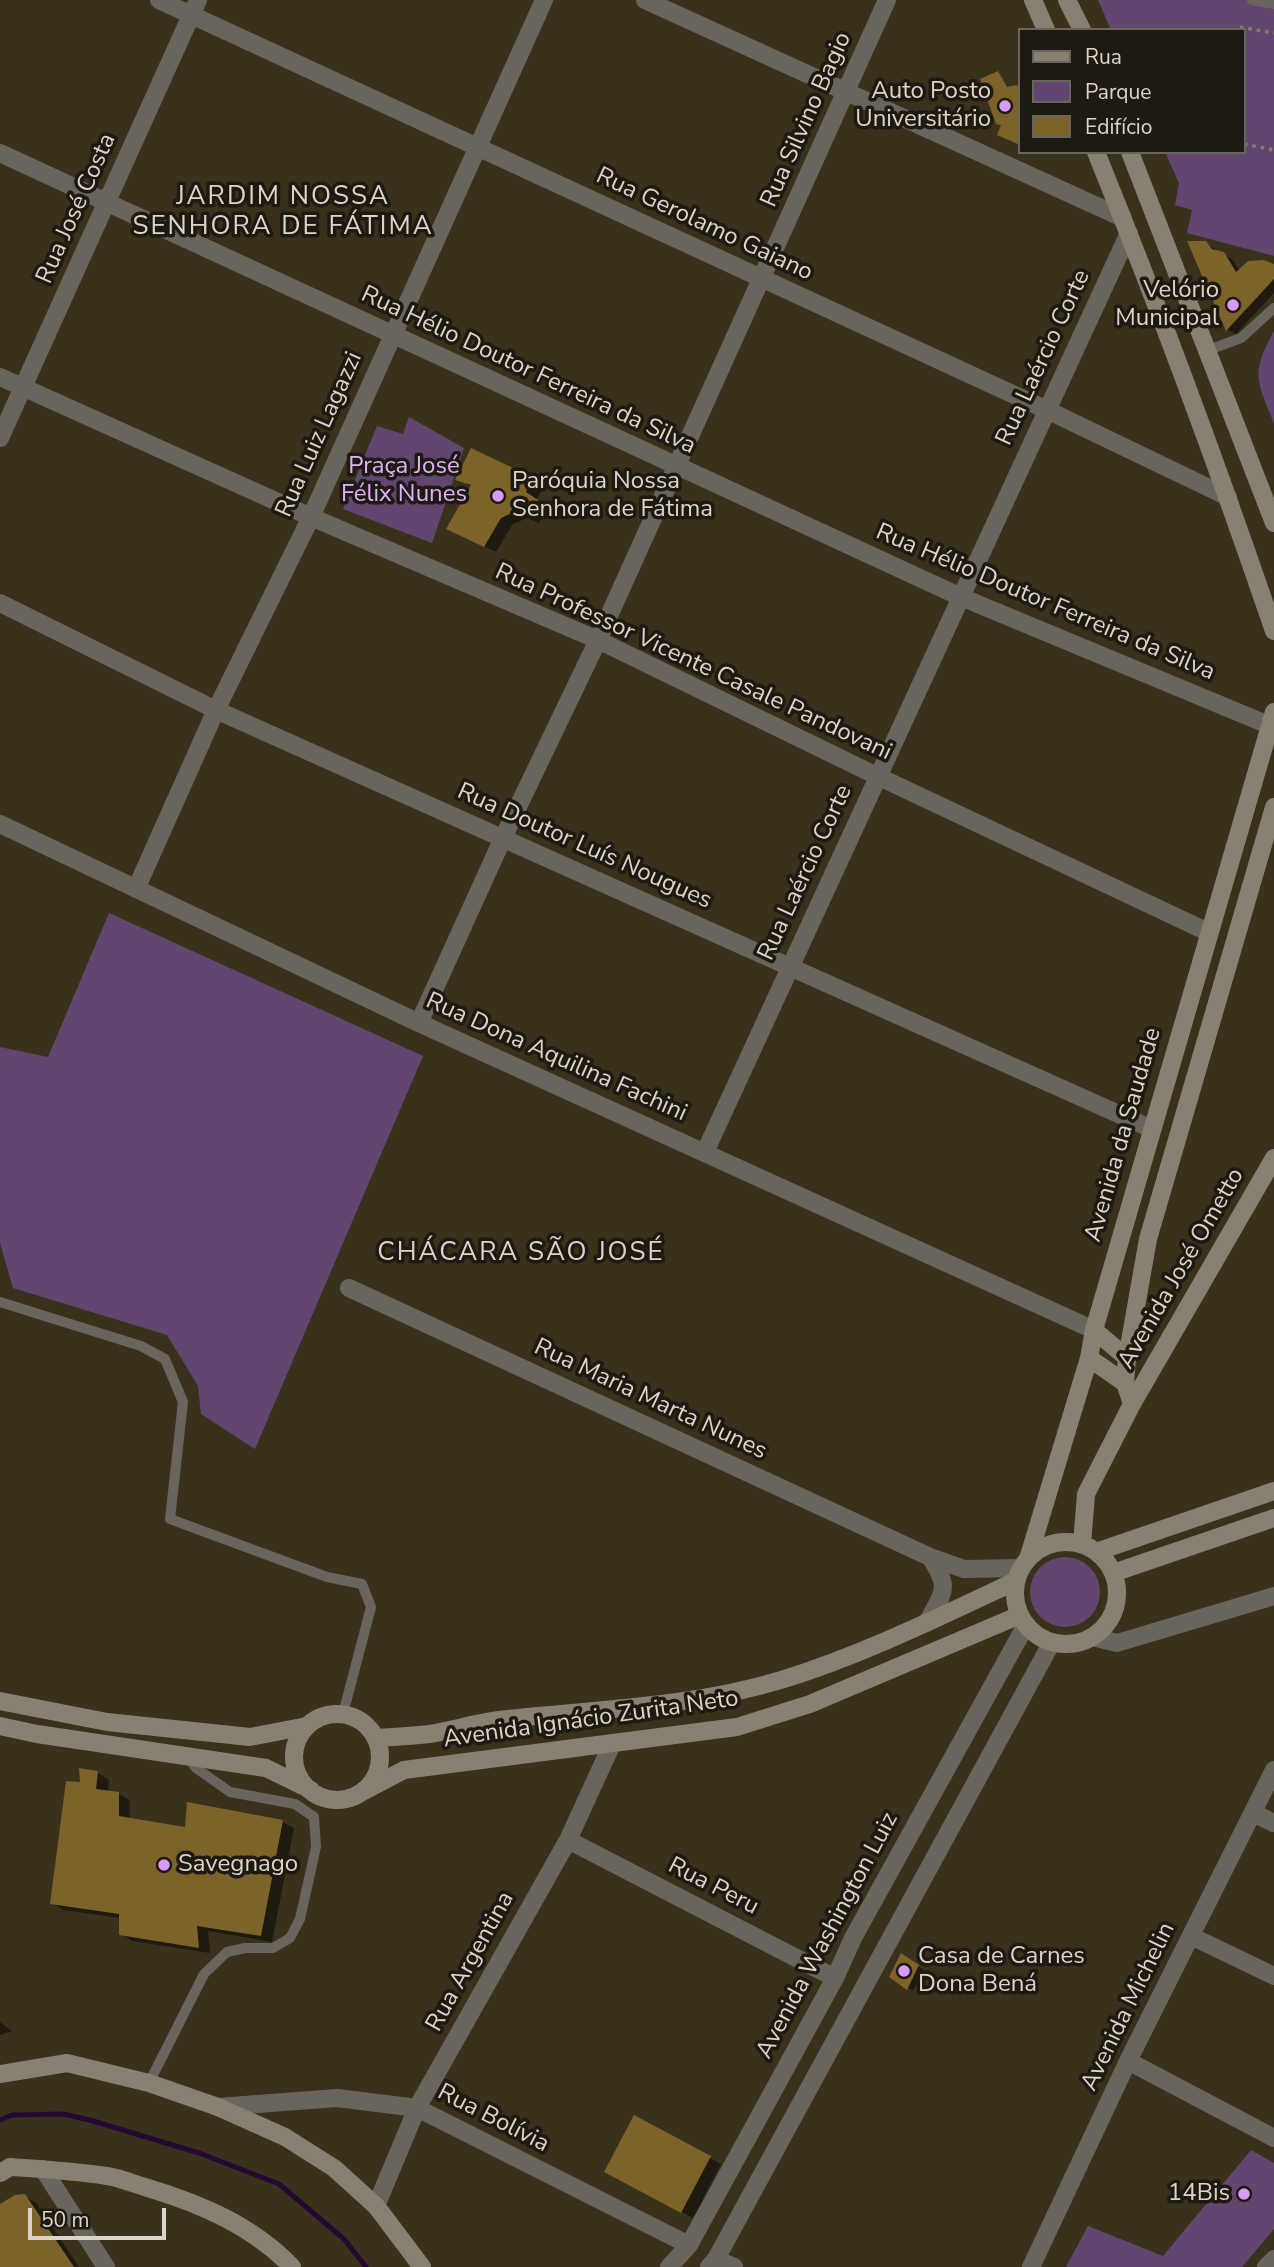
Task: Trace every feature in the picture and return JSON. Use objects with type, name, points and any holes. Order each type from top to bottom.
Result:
[{"type":"main road","points":[[1034,0],[1045,28]]},
{"type":"main road","points":[[1067,0],[1081,28]]},
{"type":"main road","points":[[1097,154],[1228,497],[1274,631]]},
{"type":"main road","points":[[1131,154],[1274,523]]},
{"type":"main road","name":"Avenida da Saudade","points":[[1022,1569],[1089,1358],[1094,1330],[1272,719]]},
{"type":"main road","points":[[1089,1548],[1086,1494],[1132,1404],[1125,1383],[1127,1358],[1148,1239],[1274,807]]},
{"type":"main road","name":"Avenida José Ometto","points":[[1132,1404],[1272,1164]]},
{"type":"main road","points":[[1094,1330],[1127,1358]]},
{"type":"main road","points":[[1089,1358],[1125,1383]]},
{"type":"main road","points":[[1089,1548],[1274,1491]]},
{"type":"main road","points":[[1113,1573],[1274,1518]]},
{"type":"main road","points":[[1067,1542],[1089,1548],[1106,1561],[1113,1573],[1116,1587],[1114,1608],[1103,1627],[1092,1637],[1066,1644],[1052,1642],[1034,1632],[1023,1620],[1015,1599],[1022,1569],[1039,1549],[1053,1543],[1067,1542]]},
{"type":"main road","name":"Avenida Ignácio Zurita Neto","points":[[376,1738],[428,1734],[505,1719],[609,1711],[706,1698],[780,1680],[927,1623],[1022,1569]]},
{"type":"main road","name":"Avenida Ignácio Zurita Neto","points":[[364,1791],[404,1770],[737,1727],[810,1704],[1023,1620]]},
{"type":"main road","points":[[0,1701],[107,1722],[250,1737],[307,1726]]},
{"type":"main road","points":[[0,1726],[37,1734],[266,1768],[323,1797],[337,1800],[351,1798],[364,1791],[379,1767],[380,1753],[376,1738],[357,1718],[330,1714],[316,1719],[298,1738],[295,1766],[301,1780],[311,1790]]},
{"type":"main road","points":[[0,2074],[67,2063],[149,2083],[218,2107],[285,2137],[334,2168],[376,2206],[422,2267]]},
{"type":"main road","points":[[0,2173],[10,2167],[109,2176],[206,2207],[270,2248],[292,2267]]},
{"type":"street","name":"Rua Gerolamo Gaiano","points":[[159,0],[195,8],[476,146],[1047,410],[1228,497]]},
{"type":"street","name":"Rua Luiz Lagazzi","points":[[136,889],[216,710],[311,517],[544,0]]},
{"type":"street","points":[[645,0],[1126,226]]},
{"type":"street","name":"Rua Silvino Bagio","points":[[419,1023],[598,639],[887,0]]},
{"type":"street","name":"Rua José Costa","points":[[0,438],[195,8]]},
{"type":"street","name":"Rua Hélio Doutor Ferreira da Silva","points":[[0,153],[961,597],[1272,719]]},
{"type":"street","name":"Rua Laércio Corte","points":[[705,1152],[1047,410],[1126,226]]},
{"type":"street","name":"Rua Professor Vicente Casale Pandovani","points":[[0,377],[311,517],[598,639],[877,776],[1208,932]]},
{"type":"street","name":"Rua Doutor Luís Nougues","points":[[0,603],[216,710],[1152,1129]]},
{"type":"street","name":"Rua Dona Aquilina Fachini","points":[[0,824],[419,1023],[1094,1330]]},
{"type":"street","name":"Rua Maria Marta Nunes","points":[[349,1288],[930,1557],[964,1569],[1022,1569]]},
{"type":"street","points":[[927,1623],[945,1590],[943,1578],[930,1557]]},
{"type":"street","points":[[1092,1637],[1117,1643],[1274,1596]]},
{"type":"street","name":"Avenida Washington Luiz","points":[[669,2267],[689,2245],[835,1978],[1023,1620]]},
{"type":"street","points":[[734,2267],[713,2263],[1052,1642]]},
{"type":"street","name":"Rua Argentina","points":[[376,2206],[417,2108],[568,1840],[612,1744]]},
{"type":"street","name":"Avenida Michelin","points":[[1031,2267],[1128,2061],[1274,1770]]},
{"type":"street","points":[[1253,1813],[1274,1823]]},
{"type":"street","name":"Rua Peru","points":[[568,1840],[835,1978]]},
{"type":"street","points":[[1191,1936],[1274,1976]]},
{"type":"street","points":[[1128,2061],[1272,2135]]},
{"type":"street","name":"Rua Bolívia","points":[[218,2107],[337,2098],[417,2108],[689,2245]]},
{"type":"street","points":[[43,2169],[106,2267]]},
{"type":"street","points":[[1266,2267],[1274,2259]]},
{"type":"lane","points":[[1252,0],[1274,4]]},
{"type":"lane","points":[[1206,352],[1241,338],[1274,308]]},
{"type":"lane","points":[[0,1302],[141,1346],[165,1359],[183,1402],[170,1518],[327,1577],[362,1584],[371,1607],[344,1714]]},
{"type":"lane","points":[[149,2083],[204,1973],[227,1952],[245,1948],[273,1948],[290,1938],[300,1919],[316,1847],[314,1817],[295,1804],[230,1792],[196,1768],[186,1754]]},
{"type":"path","points":[[1240,27],[1246,28]]},
{"type":"path","points":[[1246,28],[1274,33]]},
{"type":"path","points":[[1246,144],[1274,150]]},
{"type":"green space","points":[[1098,0],[1274,0],[1274,256],[1187,233],[1192,210],[1175,205],[1179,183],[1166,154],[1246,154],[1246,28],[1110,28]]},
{"type":"green space","points":[[1274,331],[1274,423],[1260,387],[1259,368]]},
{"type":"green space","name":"Praça José Félix Nunes","points":[[409,417],[464,448],[432,543],[343,509],[377,426],[403,434]]},
{"type":"green space","points":[[109,913],[423,1056],[255,1449],[201,1414],[198,1386],[167,1335],[13,1288],[0,1243],[0,1047],[48,1057]]},
{"type":"green space","points":[[1072,1557],[1085,1563],[1094,1572],[1098,1578],[1098,1606],[1090,1617],[1079,1625],[1058,1627],[1040,1617],[1032,1606],[1030,1585],[1040,1567],[1051,1559]]},
{"type":"green space","name":"14Bis","points":[[1251,2150],[1274,2163],[1274,2229],[1242,2267],[1066,2267],[1088,2226],[1163,2256]]},
{"type":"building","name":"Auto Posto Universitário","points":[[998,71],[1007,87],[1018,86],[1018,144],[997,135],[1001,125],[996,124],[980,79]]},
{"type":"building","name":"Velório Municipal","points":[[1187,241],[1206,241],[1212,249],[1224,252],[1236,272],[1248,261],[1264,260],[1274,264],[1274,279],[1226,331]]},
{"type":"building","name":"Paróquia Nossa Senhora de Fátima","points":[[471,448],[532,477],[526,492],[538,500],[527,517],[514,512],[501,518],[484,547],[446,529],[471,485],[455,480]]},
{"type":"building","name":"Savegnago","points":[[79,1768],[98,1771],[96,1789],[119,1792],[119,1816],[185,1827],[187,1802],[283,1820],[261,1936],[197,1926],[199,1948],[119,1935],[119,1914],[50,1904],[66,1781],[80,1782]]},
{"type":"building","name":"Casa de Carnes Dona Bená","points":[[901,1953],[919,1965],[907,1990],[889,1977]]},
{"type":"building","points":[[634,2115],[711,2156],[681,2213],[604,2172]]},
{"type":"building","points":[[25,2194],[74,2267],[0,2267],[0,2204],[15,2195]]},
{"type":"waterway","points":[[0,2120],[12,2115],[64,2114],[199,2153],[279,2184],[344,2239],[366,2267]]},
{"type":"place","name":"Auto Posto Universitário","points":[[1005,106]]},
{"type":"place","name":"Velório Municipal","points":[[1233,305]]},
{"type":"place","name":"Paróquia Nossa Senhora de Fátima","points":[[498,496]]},
{"type":"place","name":"Savegnago","points":[[164,1865]]},
{"type":"place","name":"Casa de Carnes Dona Bená","points":[[904,1971]]},
{"type":"place","name":"14Bis","points":[[1244,2194]]},
{"type":"district","name":"JARDIM NOSSA SENHORA DE FÁTIMA","points":[[283,213]]},
{"type":"district","name":"CHÁCARA SÃO JOSÉ","points":[[521,1254]]}]
